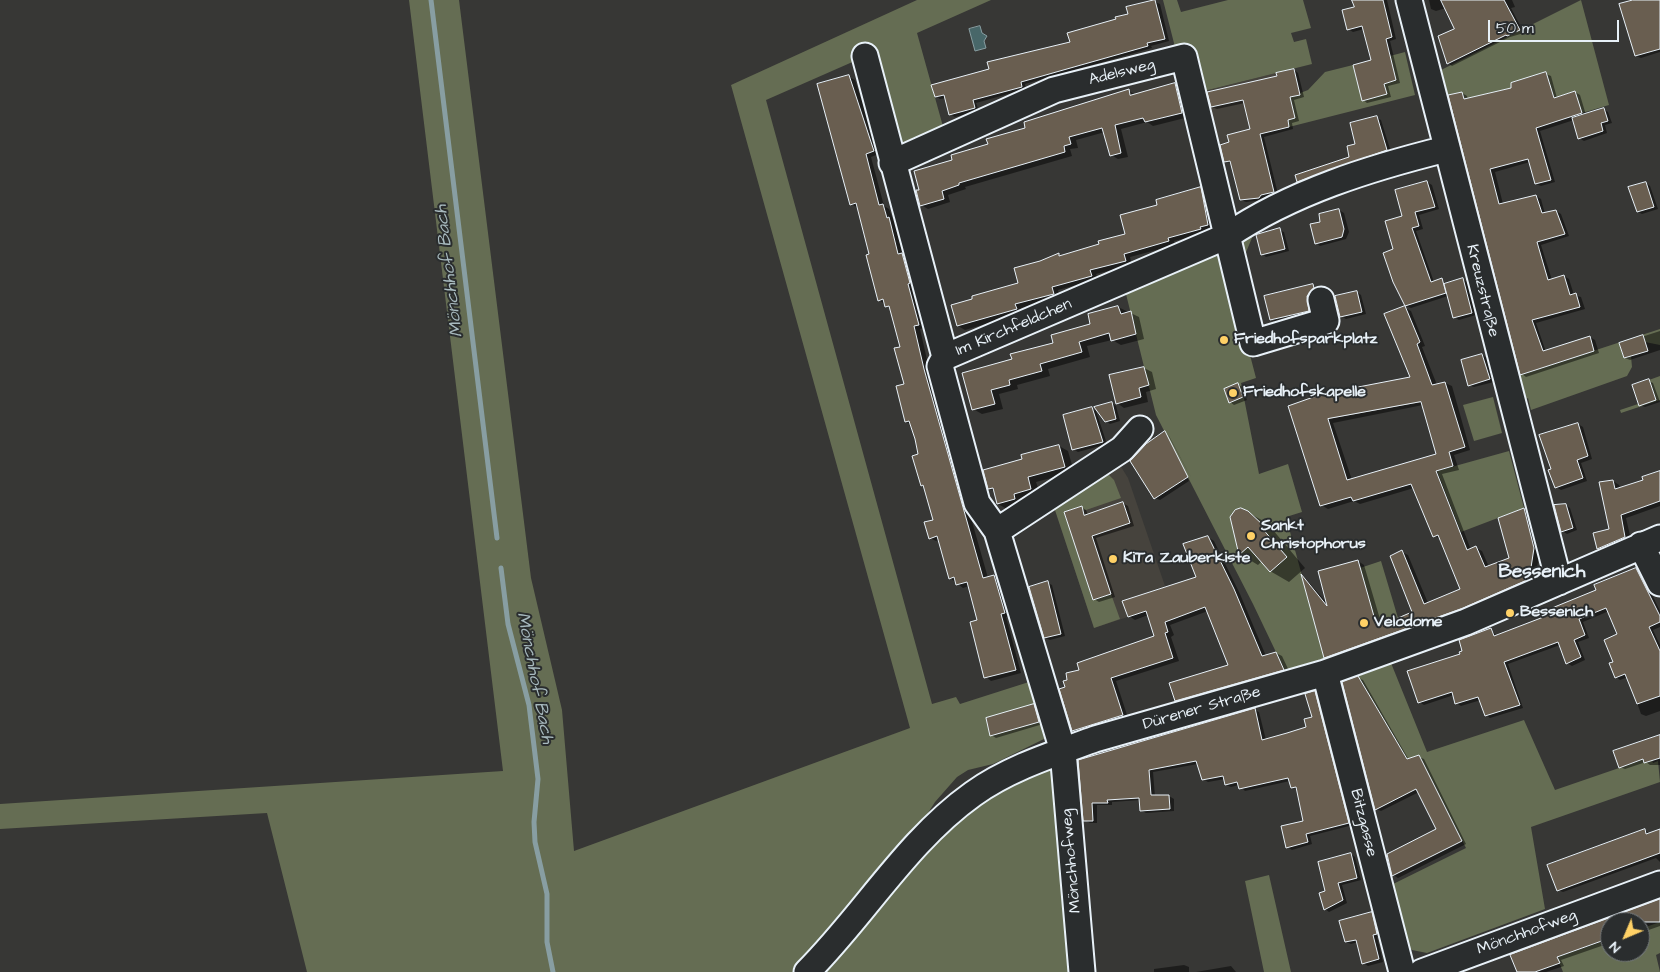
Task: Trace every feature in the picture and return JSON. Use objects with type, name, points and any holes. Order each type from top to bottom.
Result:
[{"type":"street","name":"Kreuzstraße","points":[[1408,0],[1559,582]]},
{"type":"street","points":[[865,56],[945,358]]},
{"type":"street","name":"Adelsweg","points":[[892,163],[1054,90],[1184,57],[1227,236]]},
{"type":"street","name":"Im Kirchfeldchen","points":[[1063,750],[997,531],[977,503],[940,366],[945,358],[1227,236],[1247,222],[1332,183],[1401,160],[1446,149]]},
{"type":"street","points":[[1227,236],[1253,343],[1326,321],[1321,300]]},
{"type":"street","points":[[997,531],[1122,449],[1140,429]]},
{"type":"street","points":[[1651,541],[1660,583]]},
{"type":"street","name":"Dürener Straße","points":[[807,972],[918,844],[952,810],[991,782],[1063,750],[1325,673],[1466,622],[1651,541]]},
{"type":"street","name":"Bitzgasse","points":[[1325,673],[1402,972]]},
{"type":"street","name":"Mönchhofweg","points":[[1063,750],[1082,972]]},
{"type":"street","name":"Mönchhofweg","points":[[1422,972],[1660,884]]},
{"type":"shaded area","points":[[1276,73],[1289,127],[1213,146],[1200,92]]},
{"type":"shaded area","name":"KiTa Zauberkiste","points":[[1118,462],[1128,478],[1165,586],[1140,595],[1146,611],[1094,628],[1053,504]]},
{"type":"green space","points":[[409,0],[459,0],[531,578],[562,710],[574,851],[910,728],[731,85],[917,0],[991,0],[917,33],[944,130],[905,148],[897,140],[857,60],[766,100],[932,704],[956,697],[960,704],[1032,681],[1046,736],[1044,739],[993,764],[968,770],[957,777],[935,802],[908,844],[796,972],[307,972],[267,813],[0,829],[0,804],[503,771]]},
{"type":"green space","points":[[1163,0],[1177,0],[1181,12],[1228,0],[1303,0],[1311,28],[1291,33],[1294,42],[1306,39],[1312,64],[1200,92],[1176,51]]},
{"type":"green space","points":[[1581,0],[1609,105],[1582,113],[1575,91],[1554,98],[1546,72],[1511,83],[1511,88],[1464,99],[1462,92],[1447,95],[1441,70]]},
{"type":"green space","points":[[1405,52],[1415,95],[1289,127],[1282,100],[1308,90],[1325,72],[1353,65],[1362,100],[1386,94],[1384,84],[1396,80],[1390,56]]},
{"type":"green space","points":[[1254,233],[1232,286],[1256,378],[1241,383],[1259,474],[1288,464],[1302,512],[1286,517],[1325,660],[1285,671],[1253,604],[1156,415],[1125,290]]},
{"type":"green space","points":[[1660,329],[1660,345],[1645,342],[1643,335],[1619,343],[1624,358],[1631,356],[1632,367],[1627,376],[1531,410],[1520,375]]},
{"type":"green space","points":[[1660,376],[1660,400],[1621,413],[1620,410],[1638,404],[1639,406],[1649,380]]},
{"type":"green space","points":[[1493,397],[1502,433],[1474,441],[1463,405]]},
{"type":"green space","points":[[1509,451],[1524,508],[1461,532],[1437,471]]},
{"type":"green space","points":[[1105,471],[1114,480],[1121,498],[1086,510],[1083,510],[1081,506],[1064,512],[1093,600],[1111,594],[1120,619],[1094,628],[1053,504]]},
{"type":"green space","points":[[1381,561],[1398,618],[1377,627],[1360,568]]},
{"type":"green space","points":[[1391,663],[1427,752],[1524,720],[1555,790],[1651,757],[1653,763],[1658,761],[1660,782],[1531,827],[1545,909],[1427,953],[1412,950],[1402,940],[1387,887],[1466,848],[1444,805],[1407,759],[1357,674]]},
{"type":"green space","points":[[1054,765],[1077,972],[818,972],[920,853],[989,792]]},
{"type":"green space","points":[[1269,875],[1291,972],[1264,972],[1245,881]]},
{"type":"green space","points":[[1660,922],[1660,953],[1656,955],[1660,972],[1563,972],[1557,957],[1600,942],[1600,962],[1650,962],[1650,926]]},
{"type":"water","points":[[980,26],[982,33],[987,36],[984,41],[986,48],[975,51],[969,29]]},
{"type":"building","points":[[1155,0],[1165,39],[1147,43],[1148,46],[1021,82],[1022,87],[973,100],[975,108],[949,115],[944,95],[935,97],[931,85],[989,69],[987,62],[1070,42],[1067,33],[1116,19],[1115,17],[1128,14],[1126,7]]},
{"type":"building","points":[[1352,0],[1383,0],[1392,37],[1386,39],[1396,80],[1384,84],[1387,94],[1362,101],[1353,65],[1371,60],[1362,26],[1347,30],[1342,10],[1354,7]]},
{"type":"building","points":[[1441,0],[1504,0],[1520,30],[1447,64],[1438,36],[1454,29]]},
{"type":"building","points":[[1633,0],[1660,0],[1660,49],[1635,56],[1619,4]]},
{"type":"building","points":[[1294,69],[1300,95],[1290,97],[1295,118],[1288,120],[1289,127],[1260,134],[1274,192],[1261,195],[1259,198],[1240,200],[1230,161],[1224,162],[1220,145],[1229,142],[1227,135],[1250,129],[1243,100],[1211,107],[1207,92],[1277,76],[1276,73]]},
{"type":"building","points":[[1546,72],[1554,98],[1575,91],[1582,113],[1536,128],[1551,180],[1535,184],[1528,159],[1490,169],[1499,204],[1536,195],[1542,213],[1556,210],[1565,234],[1537,242],[1548,280],[1564,275],[1570,295],[1576,293],[1580,307],[1532,320],[1543,351],[1590,336],[1594,351],[1520,375],[1448,95],[1462,92],[1464,99],[1511,88],[1511,83]]},
{"type":"building","points":[[849,75],[874,151],[866,154],[879,205],[883,204],[887,218],[889,217],[898,254],[902,253],[910,283],[908,284],[919,325],[914,326],[924,369],[983,578],[994,575],[1005,613],[1001,614],[1016,670],[984,678],[970,622],[977,620],[967,582],[956,585],[954,577],[949,579],[937,536],[929,539],[924,522],[933,520],[912,456],[918,454],[915,439],[909,421],[905,422],[896,386],[904,384],[894,348],[900,347],[889,306],[885,307],[883,299],[878,301],[866,255],[869,254],[856,203],[850,205],[817,84]]},
{"type":"building","points":[[1175,83],[1182,113],[1145,122],[1143,118],[1115,125],[1121,153],[1110,156],[1102,128],[1069,137],[1071,144],[1064,146],[1065,152],[959,183],[959,185],[942,191],[944,199],[920,206],[916,190],[919,190],[914,171],[952,160],[951,155],[988,144],[986,139],[1025,128],[1024,122],[1129,89],[1130,95]]},
{"type":"building","points":[[1604,108],[1608,121],[1601,123],[1603,131],[1578,139],[1572,118]]},
{"type":"building","points":[[1377,116],[1387,150],[1297,182],[1295,175],[1349,157],[1347,146],[1355,144],[1350,123]]},
{"type":"building","points":[[1427,181],[1435,207],[1415,212],[1419,226],[1412,228],[1431,282],[1442,278],[1446,293],[1405,306],[1393,282],[1383,253],[1393,249],[1385,221],[1402,216],[1395,190]]},
{"type":"building","points":[[1646,182],[1654,207],[1637,212],[1628,187]]},
{"type":"building","points":[[1201,187],[1208,225],[1200,227],[1201,229],[1168,238],[1169,241],[1124,254],[1126,261],[1090,270],[1092,276],[1052,287],[1054,294],[1015,304],[1017,309],[957,326],[951,305],[972,299],[972,296],[1018,283],[1014,268],[1040,261],[1059,253],[1059,256],[1099,244],[1098,241],[1125,234],[1120,215],[1157,205],[1156,200]]},
{"type":"building","points":[[1339,209],[1344,229],[1342,237],[1315,244],[1310,224],[1320,222],[1319,214]]},
{"type":"building","points":[[1280,228],[1285,249],[1261,255],[1256,235]]},
{"type":"building","points":[[1463,278],[1472,313],[1453,318],[1444,284]]},
{"type":"building","points":[[1313,284],[1314,288],[1307,296],[1309,311],[1270,320],[1264,296]]},
{"type":"building","points":[[1357,291],[1362,312],[1340,317],[1335,296]]},
{"type":"building","points":[[1118,306],[1121,314],[1131,311],[1136,334],[1111,341],[1109,333],[1079,342],[1082,352],[1040,364],[1042,371],[1009,380],[1010,385],[991,390],[995,404],[972,410],[962,373],[1012,359],[1010,354],[1053,343],[1051,335],[1090,324],[1088,314]]},
{"type":"building","points":[[1405,306],[1420,342],[1417,344],[1432,385],[1445,382],[1465,447],[1449,452],[1453,466],[1436,471],[1467,550],[1476,546],[1485,567],[1509,558],[1498,518],[1524,508],[1534,548],[1530,574],[1527,580],[1461,609],[1324,658],[1301,574],[1327,606],[1318,571],[1358,560],[1377,627],[1412,612],[1390,556],[1402,550],[1424,604],[1460,589],[1438,535],[1433,537],[1411,484],[1353,501],[1351,497],[1320,506],[1288,406],[1322,394],[1410,377],[1384,314]],"holes":[[[1421,402],[1436,454],[1347,480],[1328,419]]]},
{"type":"building","points":[[1643,335],[1648,351],[1624,358],[1619,343]]},
{"type":"building","points":[[1482,354],[1490,379],[1468,386],[1461,360]]},
{"type":"building","points":[[1144,367],[1149,385],[1139,388],[1141,397],[1116,404],[1109,375]]},
{"type":"building","points":[[1649,379],[1656,400],[1639,406],[1632,385]]},
{"type":"building","name":"Friedhofskapelle","points":[[1238,383],[1243,397],[1229,403],[1224,389]]},
{"type":"building","points":[[1112,402],[1116,419],[1105,422],[1094,407]]},
{"type":"building","points":[[1092,407],[1103,442],[1072,450],[1063,415]]},
{"type":"building","points":[[1578,423],[1588,456],[1577,460],[1583,478],[1555,488],[1548,470],[1551,469],[1539,435]]},
{"type":"building","points":[[1165,431],[1188,477],[1154,499],[1130,461],[1146,444]]},
{"type":"building","points":[[1059,445],[1065,467],[1028,477],[1031,489],[1014,494],[1015,499],[997,504],[993,488],[988,489],[983,470],[1022,459],[1021,455]]},
{"type":"building","points":[[1660,471],[1660,501],[1621,515],[1625,537],[1597,549],[1593,533],[1609,529],[1599,482],[1613,480],[1615,489],[1643,480],[1642,477]]},
{"type":"building","points":[[1123,502],[1130,523],[1092,536],[1111,594],[1093,600],[1064,512],[1082,506],[1084,515]]},
{"type":"building","points":[[1566,504],[1573,528],[1561,532],[1554,505]]},
{"type":"building","name":"Sankt Christophorus","points":[[1241,508],[1248,511],[1263,525],[1261,527],[1287,557],[1270,572],[1248,547],[1239,555],[1230,517],[1235,510]]},
{"type":"building","points":[[1208,536],[1234,589],[1262,656],[1276,652],[1284,670],[1175,701],[1169,683],[1228,665],[1205,607],[1165,622],[1168,632],[1165,633],[1173,658],[1111,678],[1123,715],[1072,731],[1059,689],[1065,687],[1063,681],[1067,680],[1066,673],[1079,670],[1077,663],[1154,636],[1146,611],[1128,617],[1122,601],[1196,577],[1183,544]]},
{"type":"building","points":[[1636,568],[1660,616],[1660,622],[1649,627],[1660,651],[1660,696],[1637,704],[1625,674],[1615,678],[1609,663],[1613,662],[1604,640],[1617,634],[1606,608],[1579,619],[1585,635],[1574,640],[1581,657],[1566,664],[1558,642],[1504,662],[1520,705],[1485,716],[1478,697],[1455,704],[1452,692],[1418,703],[1407,671],[1460,654],[1459,652],[1462,651],[1459,640],[1491,628],[1494,636],[1554,613],[1552,608],[1596,590],[1594,585]]},
{"type":"building","points":[[1048,581],[1061,634],[1044,638],[1029,587]]},
{"type":"building","points":[[1358,676],[1407,759],[1419,755],[1462,841],[1392,876],[1387,854],[1436,829],[1416,789],[1375,810],[1342,682]]},
{"type":"building","points":[[1315,691],[1349,823],[1306,834],[1308,842],[1286,848],[1281,826],[1303,821],[1296,787],[1291,788],[1288,778],[1239,789],[1237,782],[1225,785],[1223,776],[1202,780],[1196,761],[1149,770],[1151,795],[1169,795],[1170,809],[1140,811],[1139,798],[1107,800],[1108,803],[1092,803],[1093,821],[1083,821],[1078,760],[1255,708],[1262,740],[1287,733],[1306,727],[1304,719],[1312,717],[1305,694]]},
{"type":"building","points":[[1034,704],[1039,722],[990,736],[986,718]]},
{"type":"building","points":[[1660,735],[1660,758],[1644,763],[1643,759],[1619,768],[1613,751]]},
{"type":"building","points":[[1645,829],[1646,834],[1660,829],[1660,853],[1557,891],[1547,865]]},
{"type":"building","points":[[1351,853],[1357,878],[1338,883],[1343,900],[1324,910],[1319,893],[1325,891],[1318,862]]},
{"type":"building","points":[[1660,899],[1660,922],[1650,922],[1650,912],[1625,912]]},
{"type":"building","points":[[1372,912],[1377,934],[1373,935],[1379,959],[1362,964],[1356,940],[1345,942],[1339,921]]},
{"type":"building","points":[[1600,921],[1600,942],[1557,957],[1560,963],[1535,972],[1517,972],[1510,955]]},
{"type":"waterway","name":"Mönchhof Bach","points":[[431,0],[497,538]]},
{"type":"waterway","name":"Mönchhof Bach","points":[[501,568],[508,624],[529,705],[538,779],[534,822],[535,842],[547,894],[547,942],[553,972]]},
{"type":"place","name":"Friedhofsparkplatz","points":[[1224,340]]},
{"type":"place","name":"Friedhofskapelle","points":[[1233,393]]},
{"type":"place","name":"Sankt Christophorus","points":[[1251,536]]},
{"type":"place","name":"KiTa Zauberkiste","points":[[1113,559]]},
{"type":"place","name":"Bessenich","points":[[1510,613]]},
{"type":"place","name":"Velodome","points":[[1364,623]]},
{"type":"district","name":"Bessenich","points":[[1542,573]]}]
